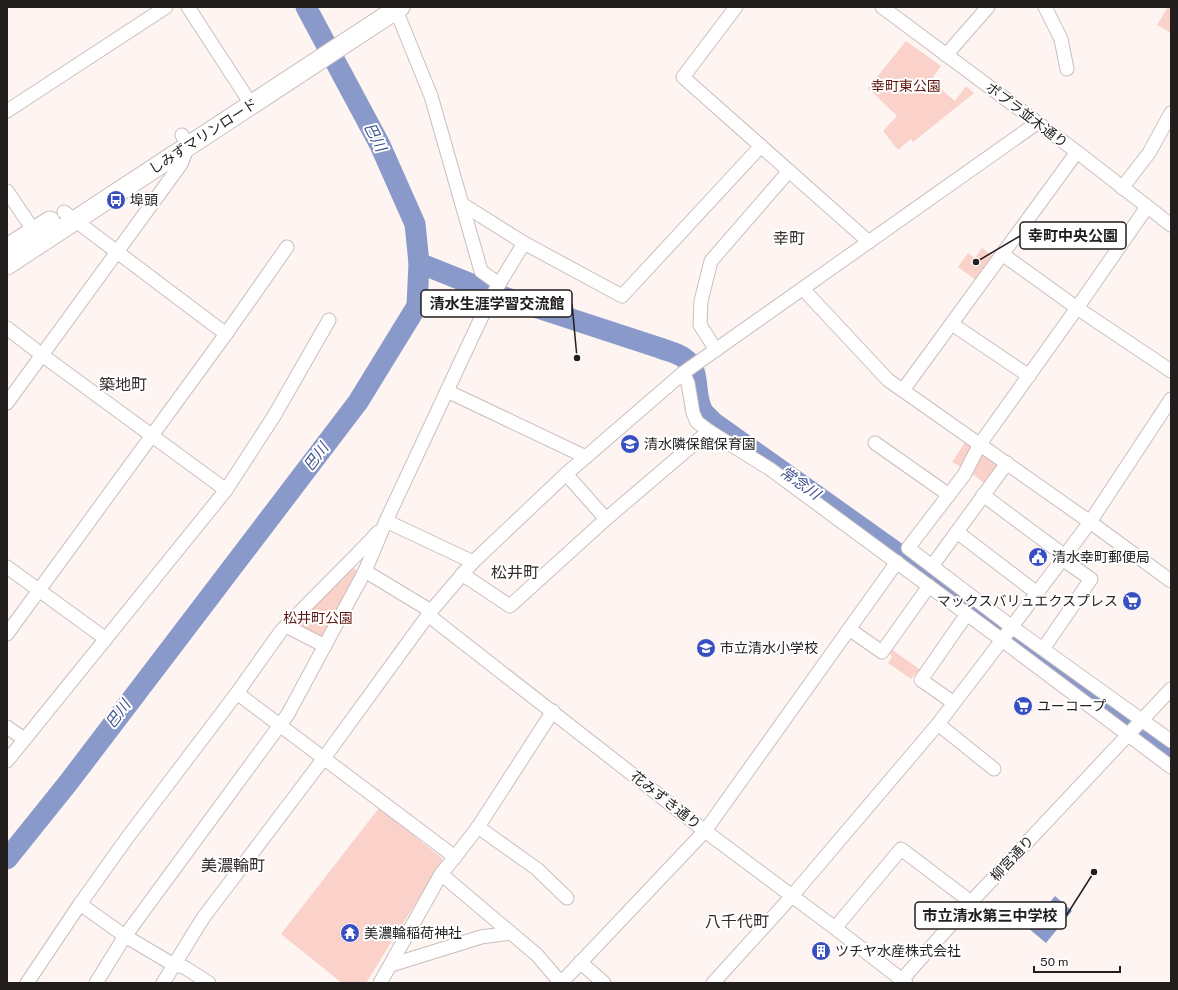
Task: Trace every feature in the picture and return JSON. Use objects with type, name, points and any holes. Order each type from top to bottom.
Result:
[{"type":"highway","name":"しみずマリンロード","points":[[7,265],[69,216],[386,10]]},
{"type":"highway","name":"しみずマリンロード","points":[[7,248],[34,231],[69,216]]},
{"type":"street","points":[[7,111],[166,7]]},
{"type":"street","points":[[188,7],[253,96]]},
{"type":"street","points":[[736,7],[683,77],[869,242]]},
{"type":"street","name":"ポプラ並木通り","points":[[882,7],[1077,152],[1171,225]]},
{"type":"street","points":[[946,55],[988,7]]},
{"type":"street","points":[[1045,7],[1061,39],[1067,70]]},
{"type":"street","points":[[386,10],[431,96],[481,271],[499,284]]},
{"type":"street","points":[[1122,188],[1149,153],[1171,113]]},
{"type":"street","points":[[163,983],[203,918],[324,758],[429,613],[473,562],[586,456],[683,373],[1037,123]]},
{"type":"street","points":[[7,403],[181,164],[185,140]]},
{"type":"street","points":[[462,204],[524,244],[622,296],[761,146]]},
{"type":"street","points":[[903,390],[1077,152]]},
{"type":"street","points":[[716,350],[700,326],[701,301],[710,261],[789,171]]},
{"type":"street","points":[[7,191],[34,231]]},
{"type":"street","points":[[1147,207],[980,444],[964,475],[908,548],[1012,627],[1171,741]]},
{"type":"street","points":[[69,216],[116,253],[226,334]]},
{"type":"street","points":[[96,983],[125,936],[288,714],[365,571],[386,521],[490,299],[524,244]]},
{"type":"street","points":[[7,634],[226,334],[287,247]]},
{"type":"street","points":[[1002,254],[1077,308],[1171,371]]},
{"type":"street","points":[[803,289],[888,380],[1090,522],[1171,582]]},
{"type":"street","points":[[7,761],[226,490],[274,416],[329,320]]},
{"type":"street","points":[[952,324],[1029,376]]},
{"type":"street","points":[[7,328],[226,490]]},
{"type":"street","points":[[683,373],[688,383],[693,413],[697,422],[708,431],[770,469],[1171,767]]},
{"type":"street","points":[[447,391],[586,456]]},
{"type":"street","points":[[713,983],[792,896],[938,724],[1090,522],[1171,399]]},
{"type":"street","points":[[462,574],[510,606],[606,519],[708,431]]},
{"type":"street","points":[[875,443],[949,495]]},
{"type":"street","points":[[932,566],[1007,463]]},
{"type":"street","points":[[566,474],[606,519]]},
{"type":"street","points":[[983,495],[1091,580],[1043,649]]},
{"type":"street","points":[[386,521],[473,562]]},
{"type":"street","points":[[27,983],[80,904],[127,838],[237,693],[281,631],[370,542],[386,521]]},
{"type":"street","points":[[956,532],[1037,593]]},
{"type":"street","points":[[441,874],[537,955],[561,983],[705,831],[897,562]]},
{"type":"street","points":[[7,567],[106,638]]},
{"type":"street","name":"花みずき通り","points":[[365,571],[429,613],[705,831],[835,928],[902,982]]},
{"type":"street","points":[[849,629],[882,652],[929,586]]},
{"type":"street","points":[[954,703],[921,680],[967,614]]},
{"type":"street","points":[[286,626],[325,646]]},
{"type":"street","points":[[1142,721],[1171,689]]},
{"type":"street","points":[[237,693],[455,857]]},
{"type":"street","points":[[380,983],[441,874],[478,827],[553,711]]},
{"type":"street","name":"柳宮通り","points":[[902,982],[971,902],[1142,721]]},
{"type":"street","points":[[938,724],[994,769]]},
{"type":"street","points":[[7,727],[24,739]]},
{"type":"street","points":[[478,827],[537,869],[567,898]]},
{"type":"street","points":[[835,928],[901,849],[971,902]]},
{"type":"street","points":[[80,904],[125,936],[174,965],[184,967],[209,983]]},
{"type":"street","points":[[391,965],[481,937],[511,933]]},
{"type":"street","points":[[580,962],[604,983]]},
{"type":"green space","points":[[1168,7],[1171,7],[1171,33],[1157,25]]},
{"type":"green space","name":"幸町東公園","points":[[906,41],[941,66],[933,77],[943,91],[955,101],[966,86],[974,93],[913,142],[911,139],[898,150],[883,131],[897,116],[868,88]]},
{"type":"green space","points":[[982,248],[995,258],[977,281],[958,267],[968,253],[975,258]]},
{"type":"green space","points":[[966,441],[970,444],[971,449],[961,467],[952,462]]},
{"type":"green space","points":[[983,454],[997,463],[998,469],[987,485],[971,473],[978,456]]},
{"type":"green space","name":"松井町公園","points":[[349,566],[361,572],[322,641],[292,623]]},
{"type":"green space","points":[[891,649],[922,671],[916,673],[911,679],[888,663],[892,657],[890,654]]},
{"type":"green space","name":"美濃輪稲荷神社","points":[[379,808],[443,859],[366,983],[342,983],[281,934]]},
{"type":"water","points":[[1055,896],[1072,911],[1046,943],[1028,928]]},
{"type":"waterway","name":"巴川","points":[[7,859],[68,783],[358,402],[417,306],[419,263],[415,224],[380,145],[306,7]]},
{"type":"waterway","name":"常念川","points":[[419,263],[504,297],[682,356],[690,363],[696,377],[700,406],[704,413],[713,422],[938,582],[1063,674],[1089,696],[1171,755]]},
{"type":"place","name":"埠頭","points":[[116,200]]},
{"type":"place","name":"幸町中央公園","points":[[976,262]]},
{"type":"place","name":"清水生涯学習交流館","points":[[577,358]]},
{"type":"place","name":"清水隣保館保育園","points":[[630,444]]},
{"type":"place","name":"清水幸町郵便局","points":[[1038,557]]},
{"type":"place","name":"マックスバリュエクスプレス","points":[[1132,601]]},
{"type":"place","name":"市立清水小学校","points":[[706,648]]},
{"type":"place","name":"ユーコープ","points":[[1023,706]]},
{"type":"place","name":"市立清水第三中学校","points":[[1094,872]]},
{"type":"place","name":"美濃輪稲荷神社","points":[[350,933]]},
{"type":"place","name":"ツチヤ水産株式会社","points":[[821,951]]},
{"type":"district","name":"幸町","points":[[789,238]]},
{"type":"district","name":"築地町","points":[[123,384]]},
{"type":"district","name":"松井町","points":[[515,572]]},
{"type":"district","name":"美濃輪町","points":[[233,865]]},
{"type":"district","name":"八千代町","points":[[737,921]]}]
